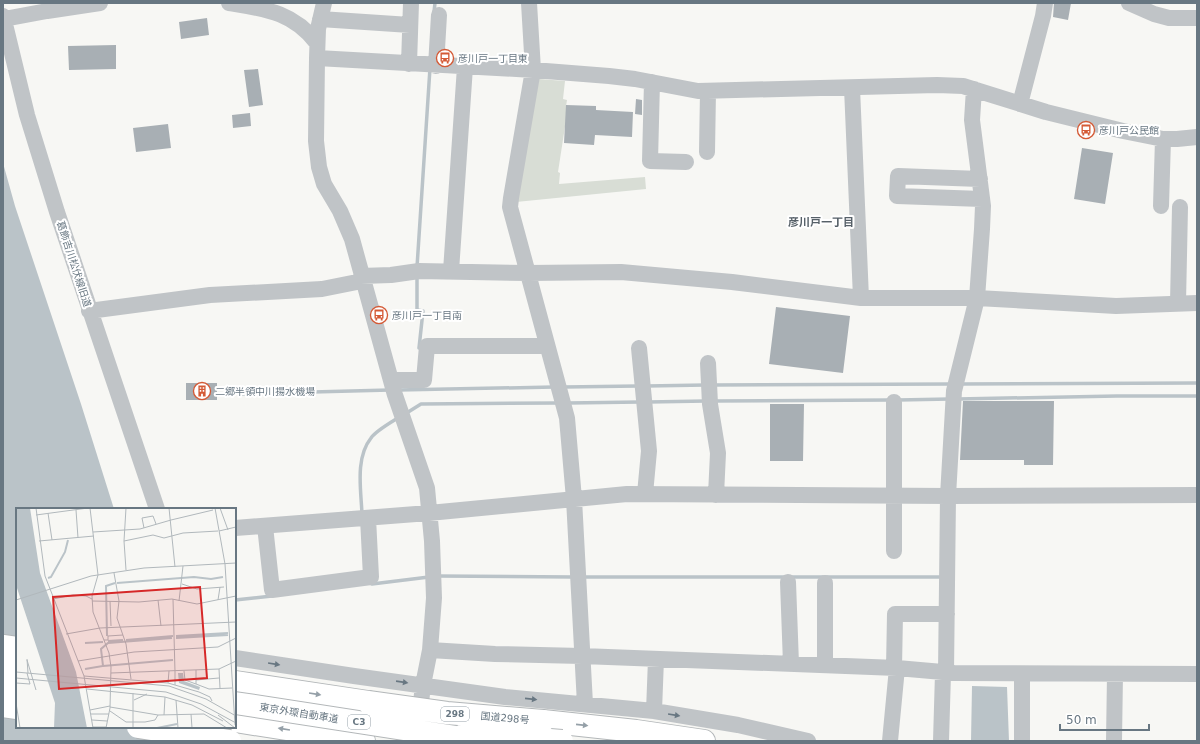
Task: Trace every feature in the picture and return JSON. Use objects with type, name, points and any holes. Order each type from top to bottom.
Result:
[{"type":"highway","points":[[3,646],[16,648]]},
{"type":"highway","points":[[3,668],[16,670]]},
{"type":"highway","name":"国道298号","points":[[236,682],[447,713],[636,731],[704,741]]},
{"type":"highway","points":[[3,686],[16,688]]},
{"type":"highway","name":"東京外環自動車道","points":[[236,703],[482,741]]},
{"type":"highway","points":[[3,706],[16,708]]},
{"type":"highway","name":"東京外環自動車道","points":[[236,721],[364,741]]},
{"type":"highway","points":[[145,728],[230,741]]},
{"type":"highway","name":"298","points":[[395,728],[562,741]]},
{"type":"street","points":[[3,18],[100,3]]},
{"type":"street","points":[[229,3],[267,9],[276,12],[301,26],[310,34],[317,51]]},
{"type":"street","points":[[324,3],[320,19],[317,51],[316,141],[319,167],[324,184],[352,239],[397,402],[427,488],[432,541],[434,598],[430,650],[423,685],[417,741]]},
{"type":"street","points":[[409,64],[411,3]]},
{"type":"street","points":[[529,3],[533,70],[510,198],[510,207],[567,418],[574,499],[585,704]]},
{"type":"street","points":[[1020,104],[1045,3]]},
{"type":"street","points":[[1129,3],[1154,8],[1169,18],[1178,10],[1197,18]]},
{"type":"street","points":[[436,66],[439,15]]},
{"type":"street","name":"葛飾吉川松伏線旧道","points":[[3,18],[27,115],[89,311],[157,508]]},
{"type":"street","points":[[320,19],[410,25]]},
{"type":"street","points":[[317,51],[409,64],[533,70],[609,76],[652,82],[698,91],[937,85],[963,86],[1087,123],[1163,139],[1197,137]]},
{"type":"street","points":[[451,271],[465,67]]},
{"type":"street","points":[[652,82],[650,161],[686,162]]},
{"type":"street","points":[[852,88],[861,298]]},
{"type":"street","points":[[952,741],[948,673],[947,614],[948,496],[954,391],[977,298],[982,229],[982,199],[972,120],[974,89]]},
{"type":"street","points":[[708,91],[708,152]]},
{"type":"street","points":[[1161,206],[1163,139]]},
{"type":"street","points":[[980,179],[898,176],[898,196],[982,199]]},
{"type":"street","points":[[1178,303],[1180,207]]},
{"type":"street","points":[[89,311],[210,295],[322,289],[362,278],[419,271],[528,273],[621,272],[732,282],[861,298],[977,298],[1116,306],[1197,303]]},
{"type":"street","points":[[391,380],[424,380],[427,346],[547,346]]},
{"type":"street","points":[[639,348],[650,451],[645,494]]},
{"type":"street","points":[[708,363],[710,404],[718,453],[716,495]]},
{"type":"street","points":[[894,402],[894,551]]},
{"type":"street","points":[[236,528],[429,513],[627,494],[895,496],[1197,495]]},
{"type":"street","points":[[264,526],[272,590],[371,577],[368,518]]},
{"type":"street","points":[[788,582],[790,664]]},
{"type":"street","points":[[825,583],[825,665]]},
{"type":"street","points":[[890,741],[895,668],[896,614],[947,614]]},
{"type":"street","points":[[430,650],[495,654],[895,668],[948,673],[1197,674]]},
{"type":"street","points":[[236,658],[504,697],[654,711],[738,725],[808,741]]},
{"type":"street","points":[[654,711],[656,659]]},
{"type":"street","points":[[942,741],[948,673]]},
{"type":"street","points":[[1022,674],[1022,741]]},
{"type":"street","points":[[1114,741],[1115,674]]},
{"type":"street","points":[[206,728],[207,741]]},
{"type":"shaded area","points":[[539,79],[565,81],[563,99],[567,100],[566,106],[568,107],[558,172],[560,173],[559,184],[645,177],[646,189],[516,202]]},
{"type":"shaded area","points":[[3,163],[15,206],[81,404],[114,508],[16,508],[16,728],[161,728],[164,741],[3,741]]},
{"type":"shaded area","points":[[972,686],[1007,687],[1009,741],[971,741]]},
{"type":"building","points":[[1054,3],[1071,3],[1068,20],[1053,17]]},
{"type":"building","points":[[207,18],[209,35],[181,39],[179,22]]},
{"type":"building","points":[[116,45],[116,69],[69,70],[68,46]]},
{"type":"building","points":[[258,69],[263,105],[249,107],[244,70]]},
{"type":"building","points":[[636,99],[642,100],[642,115],[635,114]]},
{"type":"building","points":[[566,105],[596,106],[596,110],[633,112],[632,137],[595,135],[594,145],[564,143]]},
{"type":"building","points":[[250,113],[251,126],[233,128],[232,115]]},
{"type":"building","points":[[168,124],[171,148],[136,152],[133,128]]},
{"type":"building","points":[[1082,148],[1113,153],[1105,204],[1074,199]]},
{"type":"building","points":[[776,307],[850,316],[843,373],[769,364]]},
{"type":"building","name":"二郷半領中川揚水機場","points":[[186,383],[217,383],[217,400],[186,400]]},
{"type":"building","points":[[963,401],[1054,401],[1053,465],[1024,465],[1024,460],[960,460]]},
{"type":"building","points":[[770,404],[804,404],[803,461],[770,461]]},
{"type":"waterway","points":[[434,12],[435,3]]},
{"type":"waterway","points":[[417,267],[430,68]]},
{"type":"waterway","points":[[417,275],[417,310],[423,311],[419,348]]},
{"type":"waterway","points":[[960,384],[1197,383]]},
{"type":"waterway","points":[[714,385],[952,384]]},
{"type":"waterway","points":[[646,386],[706,385]]},
{"type":"waterway","points":[[564,387],[638,386]]},
{"type":"waterway","points":[[398,390],[554,387]]},
{"type":"waterway","points":[[239,394],[390,390]]},
{"type":"waterway","points":[[958,399],[1197,396]]},
{"type":"waterway","points":[[898,400],[950,399]]},
{"type":"waterway","points":[[714,401],[890,400]]},
{"type":"waterway","points":[[648,402],[706,401]]},
{"type":"waterway","points":[[568,403],[640,402]]},
{"type":"waterway","points":[[405,414],[421,404],[558,403]]},
{"type":"waterway","points":[[362,514],[360,474],[366,446],[376,433],[398,418]]},
{"type":"waterway","points":[[437,576],[573,577]]},
{"type":"waterway","points":[[372,584],[429,577]]},
{"type":"waterway","points":[[581,577],[943,577]]},
{"type":"waterway","points":[[236,600],[272,596]]},
{"type":"place","name":"彦川戸一丁目東","points":[[445,58]]},
{"type":"place","name":"彦川戸公民館","points":[[1086,130]]},
{"type":"place","name":"彦川戸一丁目南","points":[[379,315]]},
{"type":"place","name":"二郷半領中川揚水機場","points":[[202,391]]},
{"type":"district","name":"彦川戸一丁目","points":[[821,222]]}]
